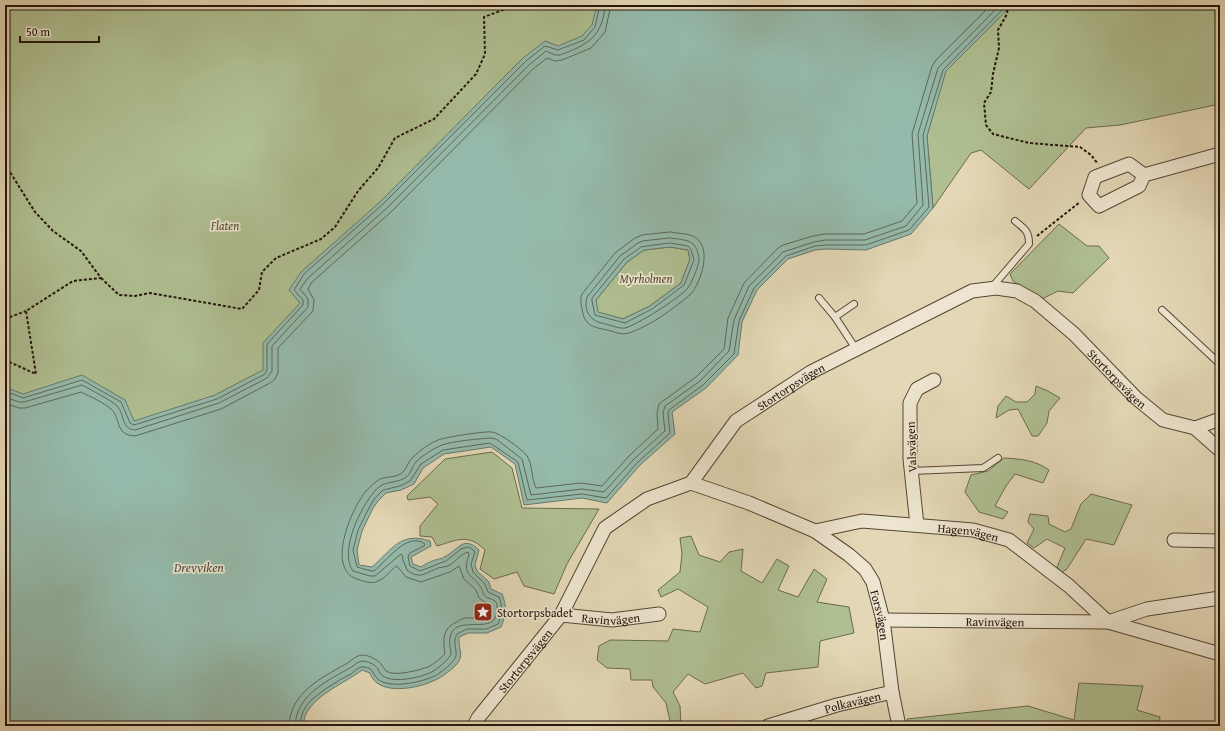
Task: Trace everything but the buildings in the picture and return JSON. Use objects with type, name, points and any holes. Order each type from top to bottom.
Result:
[{"type":"street","points":[[1144,175],[1220,154]]},
{"type":"street","points":[[1129,164],[1144,175],[1139,186],[1099,206],[1089,195],[1095,177],[1129,164]]},
{"type":"street","name":"Stortorpsvägen","points":[[474,726],[478,718],[561,615],[605,528],[647,499],[691,484],[736,420],[811,372],[972,290],[996,288],[1017,291],[1036,301],[1074,334],[1136,398],[1163,420],[1195,428],[1220,450]]},
{"type":"street","name":"Valsvägen","points":[[917,525],[910,459],[910,403],[917,389],[934,380]]},
{"type":"street","points":[[1195,428],[1220,419]]},
{"type":"street","points":[[691,484],[748,503],[815,531]]},
{"type":"street","name":"Hagenvägen","points":[[815,531],[862,521],[973,530],[1009,540],[1069,586],[1108,622],[1220,654]]},
{"type":"street","name":"Forsvägen","points":[[815,531],[849,555],[865,569],[873,582],[882,620],[892,692],[899,726]]},
{"type":"street","points":[[1174,540],[1220,541]]},
{"type":"street","points":[[1108,622],[1147,609],[1220,598]]},
{"type":"street","name":"Ravinvägen","points":[[561,615],[612,620],[660,614]]},
{"type":"street","name":"Ravinvägen","points":[[882,620],[1108,622]]},
{"type":"street","name":"Polkavägen","points":[[768,726],[837,705],[892,692]]},
{"type":"lane","points":[[990,289],[1029,244],[1029,236],[1025,229],[1015,221]]},
{"type":"lane","points":[[819,298],[835,317],[856,349]]},
{"type":"lane","points":[[835,317],[854,304]]},
{"type":"lane","points":[[1162,310],[1220,364]]},
{"type":"lane","points":[[912,471],[983,468],[998,458]]},
{"type":"path","points":[[5,164],[35,212],[53,231],[81,251],[101,278],[119,295],[135,296],[150,293],[242,309],[259,290],[262,272],[276,258],[321,239],[334,227],[358,191],[378,168],[395,138],[434,119],[476,74],[485,54],[484,17],[516,5]]},
{"type":"path","points":[[1008,5],[1007,14],[998,30],[999,48],[993,74],[991,92],[984,103],[986,125],[993,134],[1029,143],[1080,147],[1091,155],[1105,173]]},
{"type":"path","points":[[1043,230],[1089,195]]},
{"type":"path","points":[[5,319],[26,311],[73,281],[101,278]]},
{"type":"path","points":[[5,360],[36,374],[26,311]]},
{"type":"green space","name":"Flaten","points":[[5,5],[1220,5],[1220,104],[1120,125],[1086,128],[1029,189],[981,150],[971,153],[933,208],[927,136],[934,111],[819,16],[5,689]]},
{"type":"green space","points":[[1059,224],[1087,246],[1099,246],[1109,258],[1073,293],[1058,291],[1042,299],[1013,281],[1010,274]]},
{"type":"green space","name":"Myrholmen","points":[[670,247],[688,250],[690,259],[681,283],[650,306],[623,319],[597,312],[596,300],[627,262],[644,250]]},
{"type":"green space","points":[[1036,386],[1060,398],[1049,411],[1047,423],[1038,436],[1032,436],[1018,409],[1009,410],[996,418],[998,406],[1006,396],[1016,402],[1027,402],[1035,394]]},
{"type":"green space","points":[[492,452],[512,468],[522,508],[599,509],[567,564],[554,594],[524,586],[517,572],[494,579],[480,569],[485,550],[473,541],[462,539],[437,546],[432,537],[420,536],[420,526],[438,504],[430,497],[408,500],[407,496],[445,459]]},
{"type":"green space","points":[[1004,458],[1033,462],[1049,470],[1043,483],[1015,474],[1006,486],[995,506],[1008,512],[1003,519],[979,512],[965,492],[971,475],[988,471]]},
{"type":"green space","points":[[1091,494],[1132,505],[1114,545],[1086,539],[1067,569],[1062,572],[1057,567],[1065,548],[1047,539],[1034,548],[1027,543],[1034,529],[1028,522],[1030,514],[1048,516],[1049,524],[1065,532],[1071,529],[1081,504]]},
{"type":"green space","points":[[691,536],[699,555],[720,562],[729,552],[743,549],[741,571],[762,583],[777,559],[789,566],[778,590],[798,597],[814,569],[827,579],[817,602],[849,607],[854,633],[820,641],[818,667],[766,673],[762,686],[756,688],[743,673],[705,684],[688,674],[673,692],[680,706],[681,725],[671,725],[666,703],[653,687],[652,680],[631,680],[630,669],[607,668],[597,660],[599,646],[610,640],[668,641],[673,629],[700,632],[708,607],[678,589],[661,597],[658,590],[680,572],[682,554],[680,538]]},
{"type":"green space","points":[[1079,683],[1143,686],[1137,710],[1160,717],[1159,726],[909,726],[907,719],[1028,706],[1074,720]]},
{"type":"water","name":"Drevviken","points":[[597,5],[1012,5],[946,71],[927,136],[933,208],[911,234],[866,250],[815,250],[788,259],[757,290],[742,322],[738,355],[706,388],[672,412],[675,434],[640,465],[607,503],[582,498],[524,505],[515,464],[491,447],[444,454],[423,468],[414,484],[401,490],[386,493],[378,501],[362,531],[357,550],[359,565],[372,567],[397,544],[411,538],[430,541],[431,546],[411,557],[413,564],[421,567],[443,558],[461,545],[469,544],[473,545],[479,550],[475,565],[477,571],[489,582],[491,589],[502,594],[505,603],[505,610],[501,627],[487,633],[468,633],[459,637],[460,659],[448,672],[436,680],[426,684],[398,689],[380,685],[374,680],[370,673],[362,670],[331,689],[317,701],[305,715],[304,726],[5,726],[5,387],[23,394],[82,375],[125,400],[134,421],[215,395],[263,370],[263,343],[300,303],[289,290],[301,272],[381,201],[523,58],[545,41],[558,46],[582,36],[592,25]],"holes":[[[670,247],[688,250],[690,259],[681,283],[650,306],[623,319],[598,312],[596,300],[627,262],[644,250]]]},
{"type":"place","name":"Stortorpsbadet","points":[[483,612]]}]
